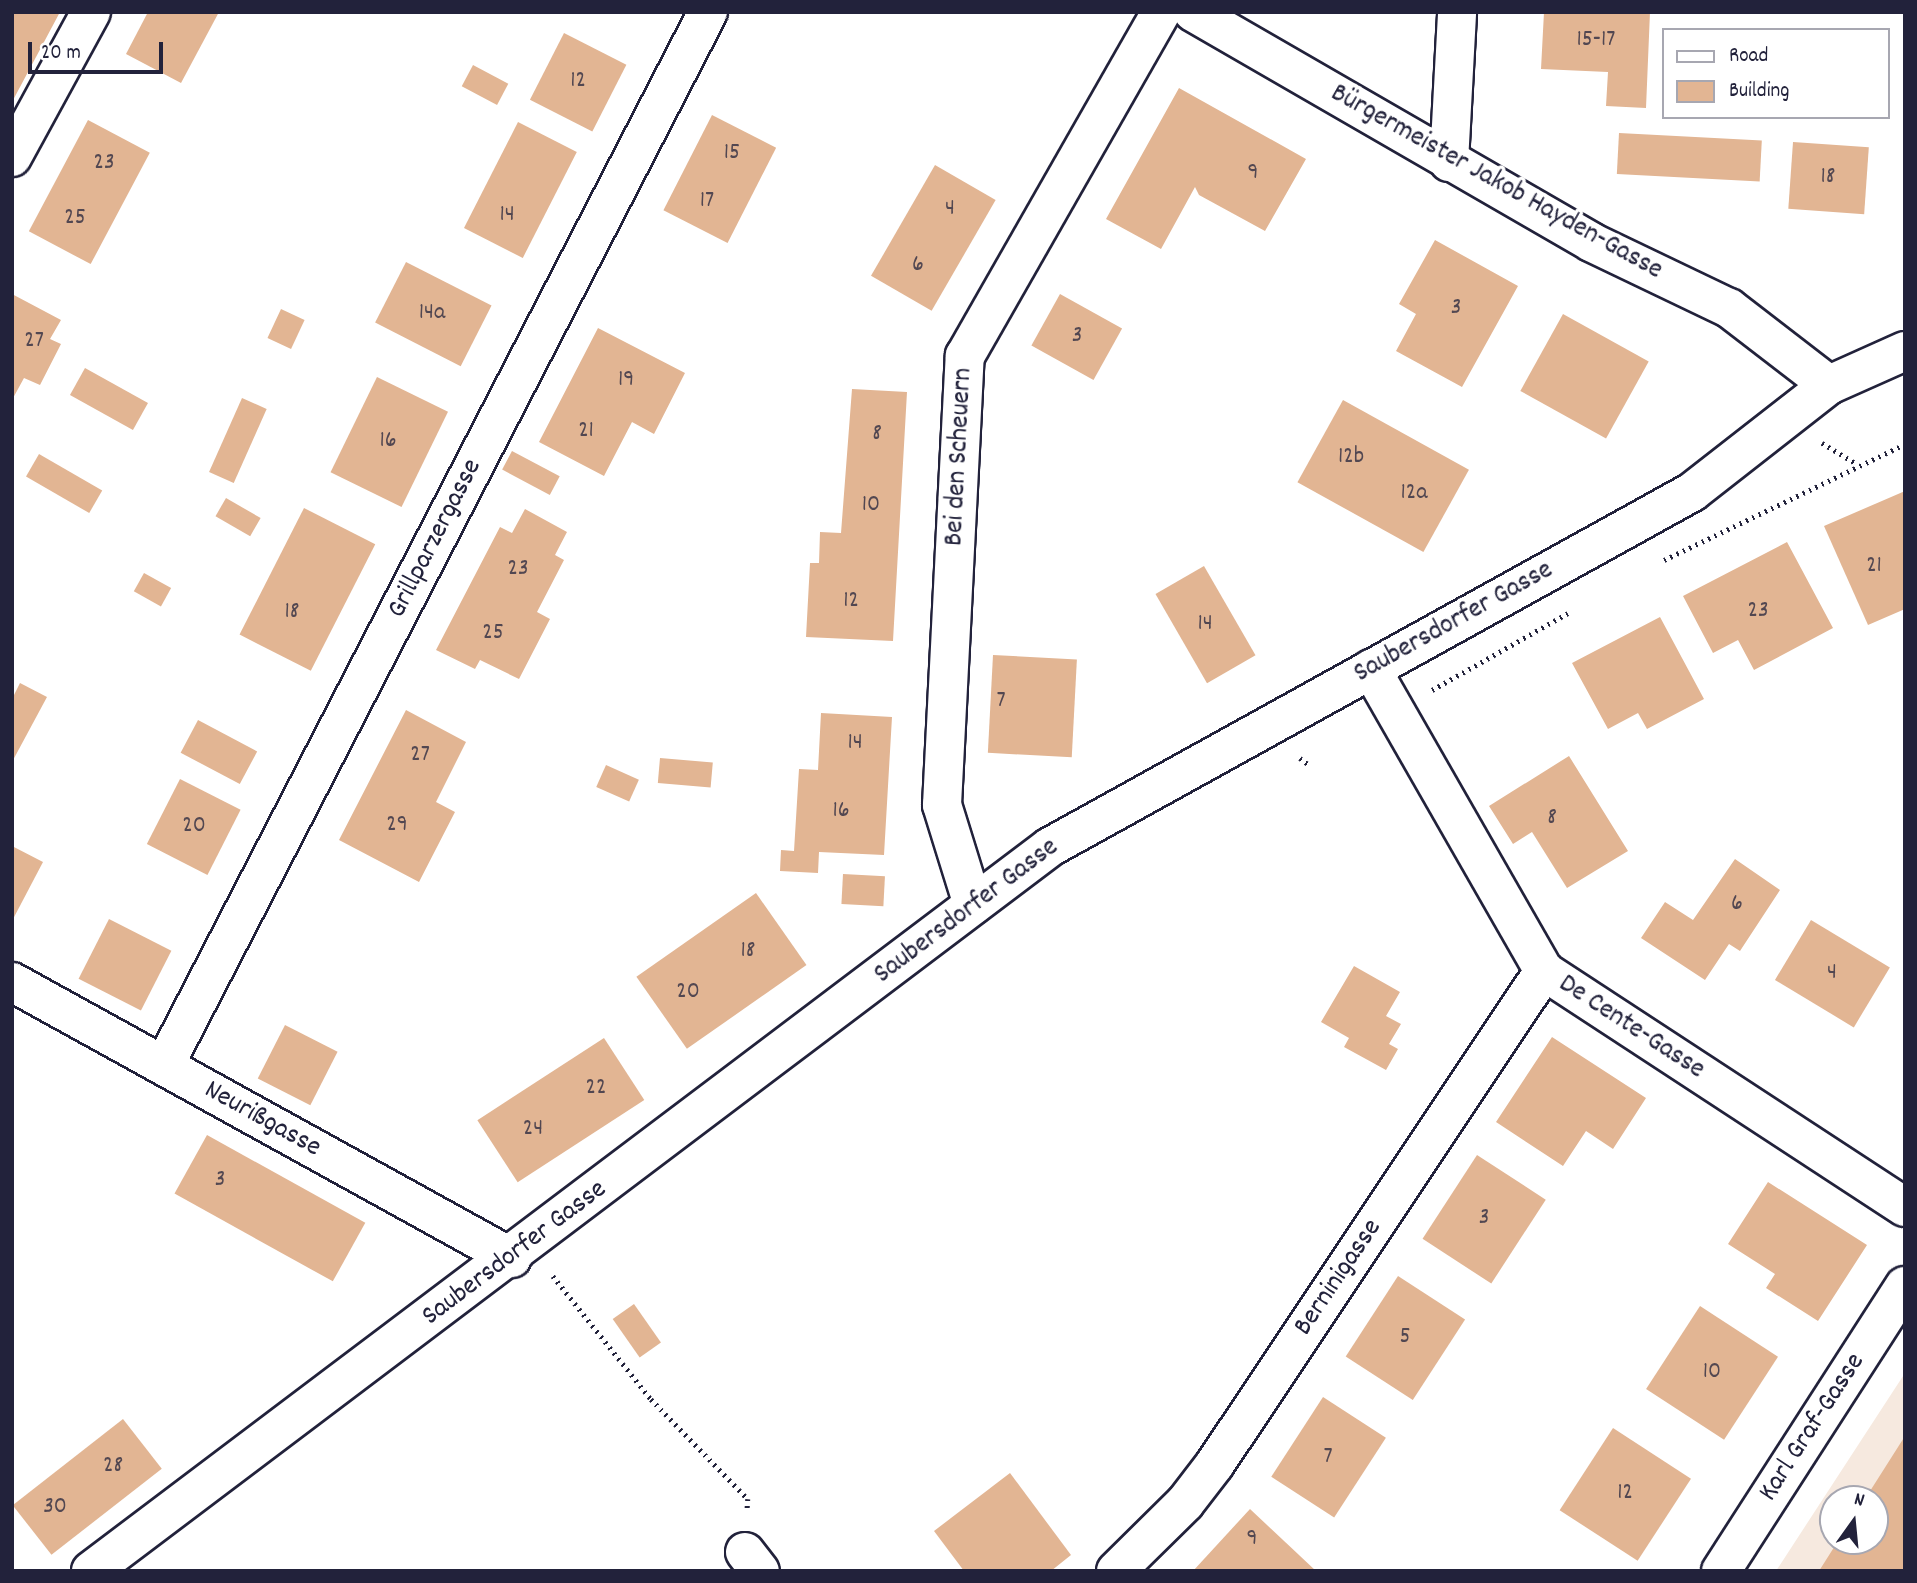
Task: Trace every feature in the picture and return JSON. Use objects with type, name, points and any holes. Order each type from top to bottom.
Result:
[{"type":"street","points":[[12,157],[91,12]]},
{"type":"street","name":"Grillparzergasse","points":[[164,1066],[708,12]]},
{"type":"street","name":"Bei den Scheuern","points":[[973,905],[942,805],[965,356],[1161,12]]},
{"type":"street","name":"Bürgermeister Jakob Hayden-Gasse","points":[[1193,12],[1591,242],[1729,309],[1829,385]]},
{"type":"street","points":[[1449,162],[1457,12]]},
{"type":"street","name":"Saubersdorfer Gasse","points":[[91,1571],[520,1252],[1050,847],[1692,492],[1829,385],[1905,351]]},
{"type":"street","name":"De Cente-Gasse","points":[[1371,669],[1544,971],[1905,1207]]},
{"type":"street","name":"Berninigasse","points":[[1116,1571],[1185,1503],[1215,1464],[1544,971]]},
{"type":"street","name":"Neurißgasse","points":[[12,982],[164,1066],[520,1252]]},
{"type":"street","name":"Karl Graf-Gasse","points":[[1721,1571],[1905,1286]]},
{"type":"path","points":[[1822,443],[1857,465]]},
{"type":"path","points":[[1656,564],[1905,444]]},
{"type":"path","points":[[1395,711],[1573,610]]},
{"type":"path","points":[[520,1252],[651,1399],[748,1499],[753,1561]]},
{"type":"shaded area","points":[[1905,1373],[1905,1571],[1776,1571],[1819,1505],[1819,1555],[1889,1555],[1889,1485],[1832,1485]]},
{"type":"building","points":[[12,12],[60,12],[12,102]]},
{"type":"building","points":[[148,12],[219,12],[181,83],[126,54]]},
{"type":"building","points":[[1544,12],[1650,12],[1646,108],[1606,106],[1608,72],[1541,69]]},
{"type":"building","points":[[564,33],[626,65],[592,132],[530,100]]},
{"type":"building","points":[[473,65],[508,84],[497,105],[462,86]]},
{"type":"building","points":[[1179,88],[1306,159],[1265,231],[1199,195],[1195,187],[1161,249],[1106,219]]},
{"type":"building","points":[[712,115],[776,148],[728,243],[663,210]]},
{"type":"building","points":[[88,120],[150,153],[91,264],[29,231]]},
{"type":"building","points":[[518,122],[577,152],[523,258],[464,228]]},
{"type":"building","points":[[1619,133],[1762,140],[1760,181],[1617,174]]},
{"type":"building","points":[[1793,142],[1869,147],[1864,214],[1788,209]]},
{"type":"building","points":[[935,165],[996,200],[932,311],[871,276]]},
{"type":"building","points":[[1435,240],[1518,286],[1462,387],[1396,351],[1416,314],[1399,304]]},
{"type":"building","points":[[406,262],[492,306],[461,366],[375,323]]},
{"type":"building","points":[[12,294],[61,320],[50,339],[61,344],[40,385],[24,378],[12,400]]},
{"type":"building","points":[[1060,294],[1122,328],[1093,380],[1031,346]]},
{"type":"building","points":[[281,309],[305,320],[291,349],[267,338]]},
{"type":"building","points":[[1563,314],[1649,362],[1606,438],[1520,391]]},
{"type":"building","points":[[598,328],[685,373],[654,434],[632,422],[604,476],[539,442]]},
{"type":"building","points":[[85,368],[148,403],[133,430],[70,395]]},
{"type":"building","points":[[377,377],[448,412],[402,507],[331,472]]},
{"type":"building","points":[[852,389],[907,392],[893,641],[806,637],[810,563],[819,563],[820,532],[841,533]]},
{"type":"building","points":[[242,398],[267,409],[234,483],[209,472]]},
{"type":"building","points":[[1343,400],[1469,470],[1423,552],[1297,482]]},
{"type":"building","points":[[512,451],[560,476],[550,495],[502,470]]},
{"type":"building","points":[[39,454],[102,490],[89,513],[26,477]]},
{"type":"building","points":[[1905,491],[1905,609],[1868,625],[1824,526]]},
{"type":"building","points":[[226,498],[261,518],[250,536],[216,516]]},
{"type":"building","points":[[304,508],[375,544],[311,671],[240,635]]},
{"type":"building","points":[[525,509],[567,532],[555,555],[564,560],[537,612],[550,619],[519,679],[480,660],[475,669],[436,650],[500,527],[512,533]]},
{"type":"building","points":[[1787,542],[1833,628],[1754,670],[1738,640],[1713,653],[1683,596]]},
{"type":"building","points":[[1204,566],[1256,655],[1207,683],[1156,594]]},
{"type":"building","points":[[144,573],[171,588],[161,606],[134,591]]},
{"type":"building","points":[[1660,617],[1704,699],[1647,729],[1638,713],[1608,729],[1572,663]]},
{"type":"building","points":[[993,655],[1077,659],[1072,757],[988,753]]},
{"type":"building","points":[[20,683],[47,697],[12,762],[12,699]]},
{"type":"building","points":[[406,710],[466,742],[436,802],[455,812],[419,882],[339,840]]},
{"type":"building","points":[[821,713],[892,717],[884,855],[819,852],[818,873],[780,871],[781,850],[794,851],[799,769],[818,770]]},
{"type":"building","points":[[198,720],[257,751],[240,784],[181,753]]},
{"type":"building","points":[[1569,756],[1628,851],[1567,888],[1532,832],[1513,844],[1489,806]]},
{"type":"building","points":[[660,758],[713,763],[711,788],[658,783]]},
{"type":"building","points":[[606,765],[639,780],[629,802],[596,787]]},
{"type":"building","points":[[180,779],[241,810],[207,875],[147,844]]},
{"type":"building","points":[[12,846],[43,862],[12,921]]},
{"type":"building","points":[[1735,859],[1780,890],[1740,951],[1729,944],[1705,980],[1641,938],[1665,902],[1693,920]]},
{"type":"building","points":[[843,874],[885,876],[883,906],[841,904]]},
{"type":"building","points":[[756,893],[806,965],[687,1049],[636,977]]},
{"type":"building","points":[[109,919],[171,951],[141,1010],[79,979]]},
{"type":"building","points":[[1811,920],[1890,967],[1854,1027],[1775,980]]},
{"type":"building","points":[[1354,966],[1400,992],[1386,1016],[1401,1024],[1389,1044],[1398,1049],[1386,1070],[1344,1047],[1349,1038],[1321,1022]]},
{"type":"building","points":[[285,1025],[338,1052],[310,1105],[258,1078]]},
{"type":"building","points":[[1552,1037],[1646,1098],[1613,1149],[1586,1131],[1563,1166],[1496,1122]]},
{"type":"building","points":[[604,1038],[644,1100],[518,1182],[477,1120]]},
{"type":"building","points":[[207,1135],[365,1223],[333,1281],[175,1194]]},
{"type":"building","points":[[1477,1155],[1546,1200],[1491,1284],[1423,1239]]},
{"type":"building","points":[[1768,1182],[1867,1245],[1818,1321],[1766,1288],[1775,1274],[1728,1244]]},
{"type":"building","points":[[1398,1276],[1465,1320],[1413,1400],[1346,1357]]},
{"type":"building","points":[[634,1304],[661,1343],[640,1357],[613,1319]]},
{"type":"building","points":[[1700,1306],[1778,1357],[1724,1440],[1646,1389]]},
{"type":"building","points":[[1323,1397],[1386,1438],[1334,1518],[1271,1477]]},
{"type":"building","points":[[123,1419],[162,1469],[51,1555],[13,1505]]},
{"type":"building","points":[[1613,1428],[1691,1479],[1638,1561],[1560,1510]]},
{"type":"building","points":[[1905,1436],[1905,1571],[1819,1571],[1829,1555],[1889,1555],[1889,1485],[1874,1485]]},
{"type":"building","points":[[1010,1473],[1071,1555],[1051,1571],[964,1571],[934,1531]]},
{"type":"building","points":[[1250,1509],[1316,1571],[1193,1571]]}]
